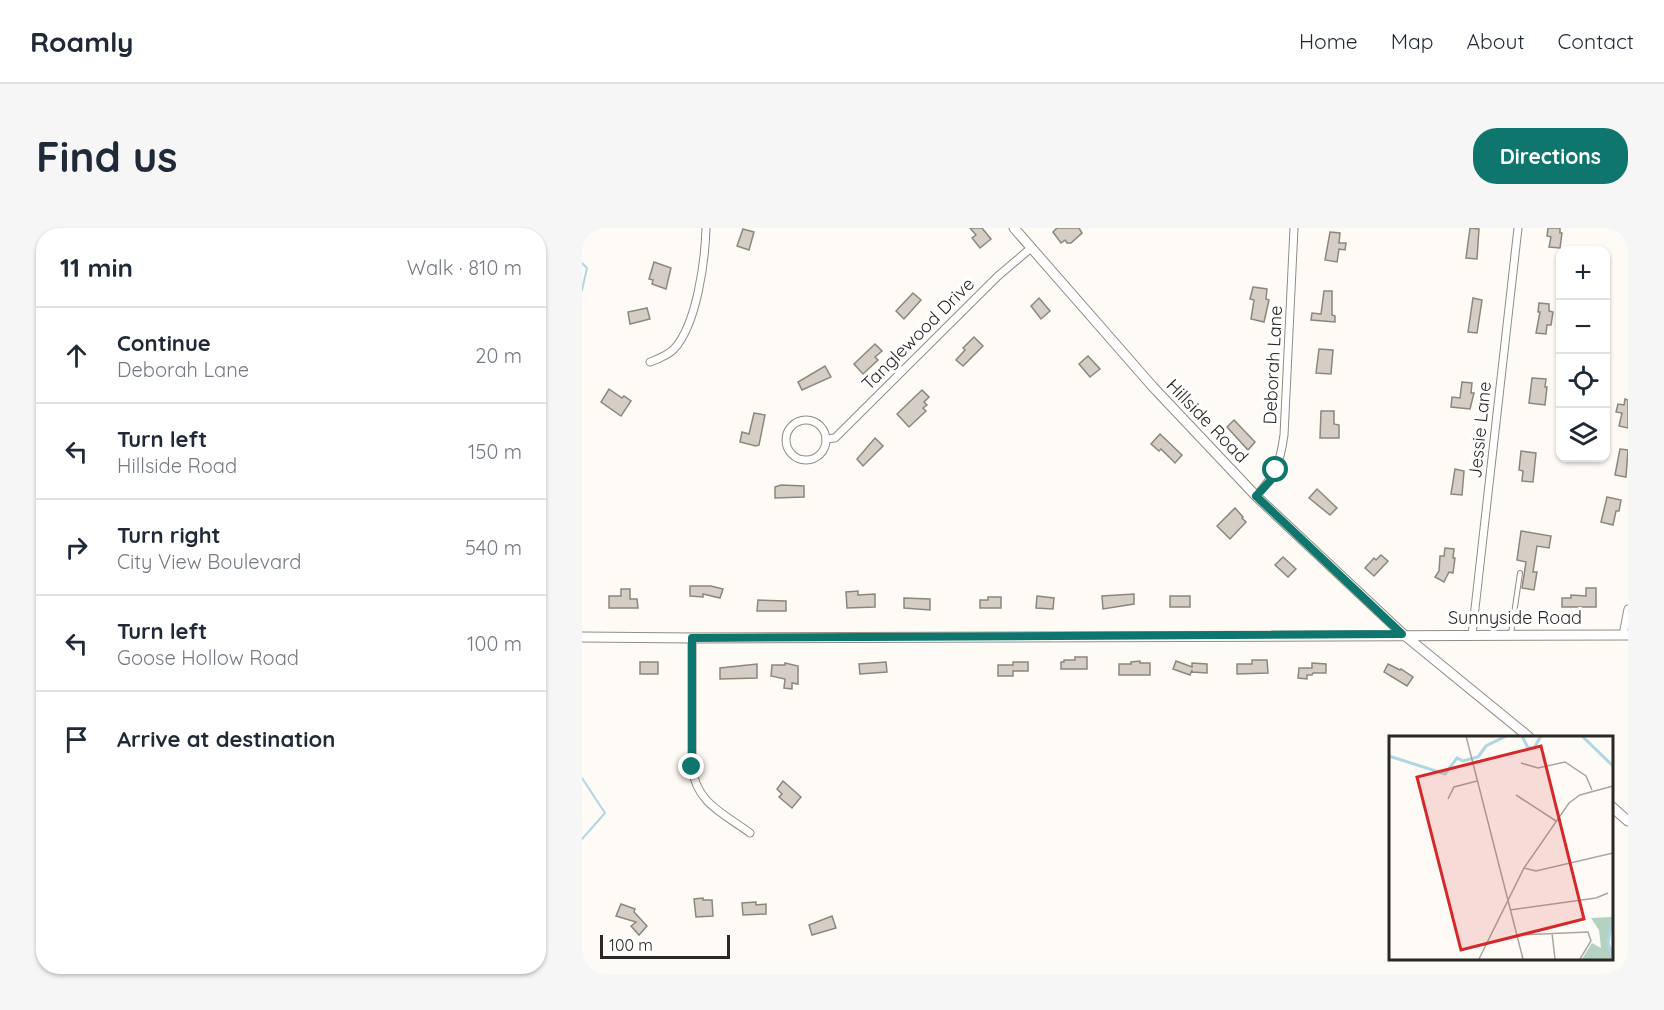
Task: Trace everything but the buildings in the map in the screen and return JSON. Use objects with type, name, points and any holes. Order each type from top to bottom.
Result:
[{"type":"street","points":[[650,362],[673,350],[685,332],[702,278],[706,228]]},
{"type":"street","name":"Hillside Road","points":[[1014,228],[1153,387],[1256,496],[1402,634],[1528,736]]},
{"type":"street","name":"Deborah Lane","points":[[1256,496],[1271,480],[1284,441],[1294,228]]},
{"type":"street","name":"Jessie Lane","points":[[1472,635],[1518,228]]},
{"type":"street","name":"Tanglewood Drive","points":[[826,439],[835,438],[998,276],[1032,248]]},
{"type":"street","name":"Tanglewood Drive","points":[[803,420],[809,420],[821,427],[826,439],[823,452],[806,461],[789,452],[786,439],[791,427],[803,420]]},
{"type":"street","points":[[1625,635],[1628,609]]},
{"type":"street","name":"Sunnyside Road","points":[[582,637],[1625,635]]},
{"type":"street","points":[[692,638],[692,767],[695,782],[704,799],[750,833]]},
{"type":"street","points":[[1613,809],[1628,821]]},
{"type":"lane","points":[[1511,635],[1520,573]]},
{"type":"waterway","points":[[582,263],[587,268],[582,290]]},
{"type":"waterway","points":[[582,778],[605,813],[582,839]]},
{"type":"route","points":[[692,767],[692,638],[1402,634],[1256,496],[1271,480],[1276,470]]}]
